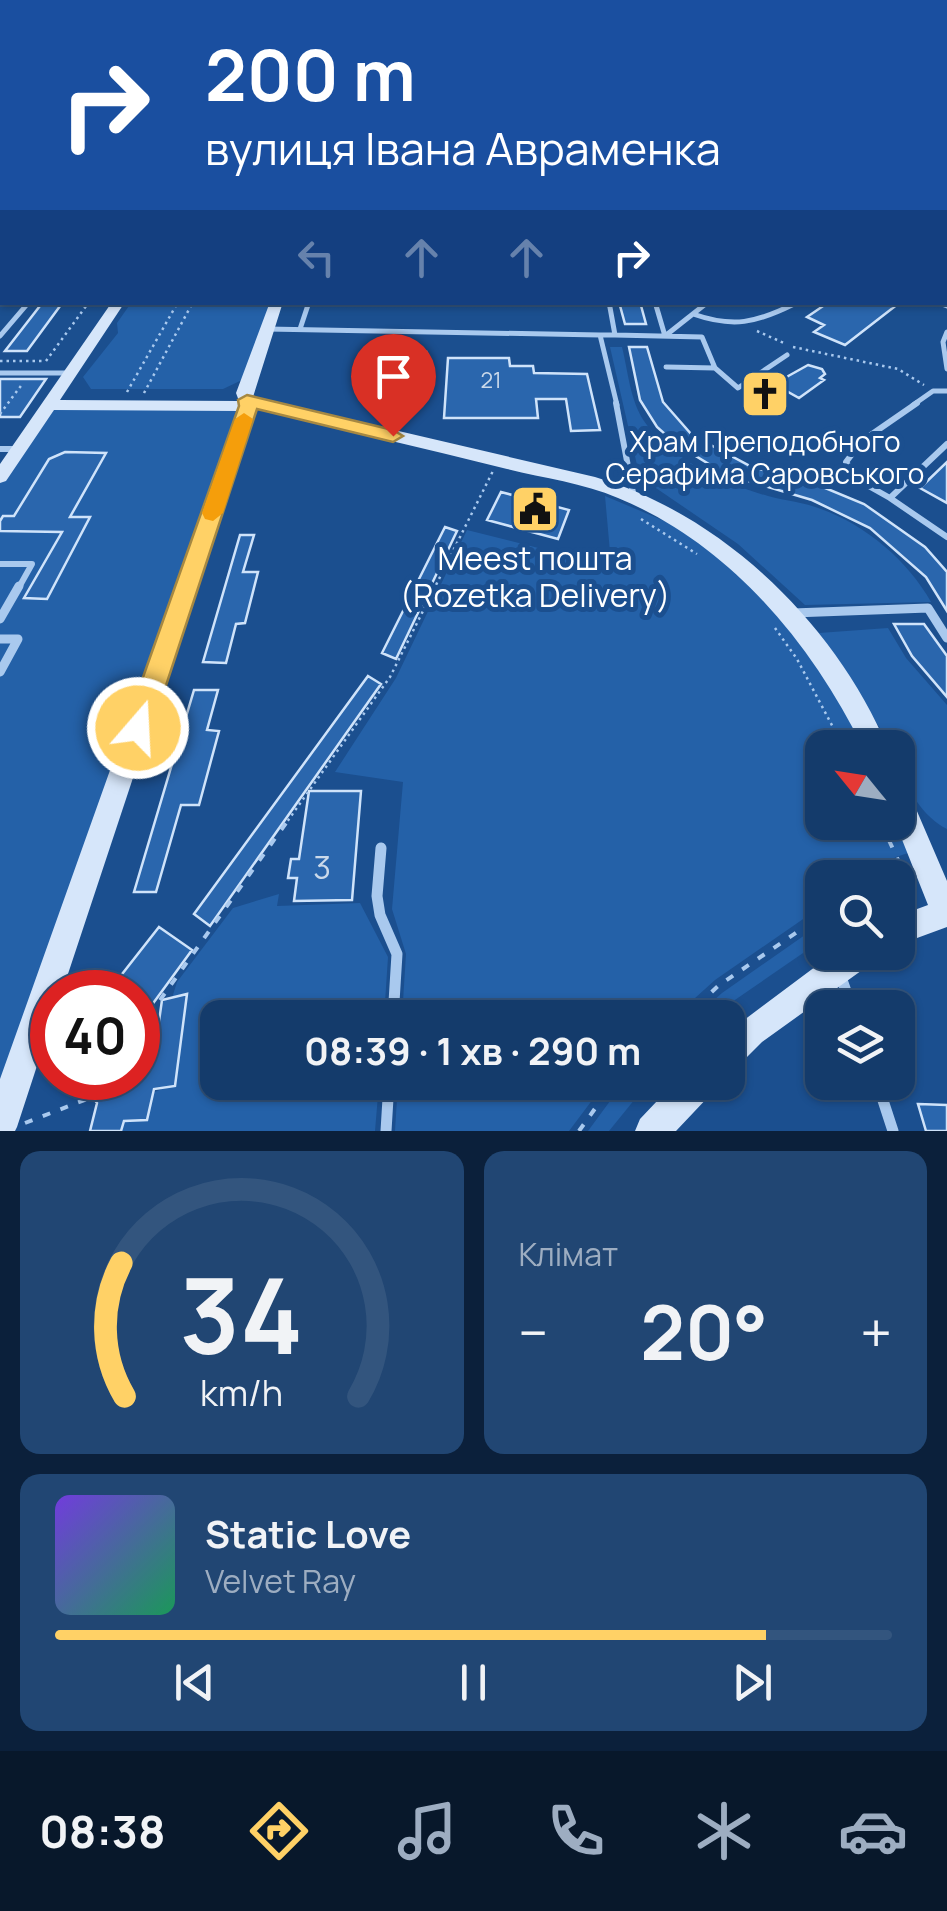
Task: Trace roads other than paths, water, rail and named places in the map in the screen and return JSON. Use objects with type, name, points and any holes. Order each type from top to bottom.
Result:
[{"type":"street","points":[[0,476],[117,305]]},
{"type":"street","points":[[11,1126],[275,305]]},
{"type":"street","points":[[53,399],[144,393],[247,400],[628,495],[712,544],[753,577],[778,616],[827,666],[865,730]]},
{"type":"street","points":[[53,399],[247,400]]},
{"type":"street","points":[[906,840],[910,861],[946,913],[915,924]]},
{"type":"street","points":[[745,1037],[836,970]]},
{"type":"street","points":[[652,1131],[682,1100]]},
{"type":"lane","points":[[0,336],[26,305]]},
{"type":"lane","points":[[300,329],[308,305]]},
{"type":"lane","points":[[610,305],[616,335]]},
{"type":"lane","points":[[656,305],[665,336]]},
{"type":"lane","points":[[665,336],[704,305]]},
{"type":"lane","points":[[693,314],[726,327],[744,325],[792,305]]},
{"type":"lane","points":[[266,329],[702,338],[716,368],[738,388],[786,354]]},
{"type":"lane","points":[[947,332],[943,342],[947,370]]},
{"type":"lane","points":[[600,335],[631,466],[628,495]]},
{"type":"lane","points":[[666,367],[716,368]]},
{"type":"lane","points":[[0,372],[71,373]]},
{"type":"lane","points":[[947,391],[933,392],[862,441],[846,462],[848,470],[861,483],[947,537]]},
{"type":"lane","points":[[890,498],[947,444]]},
{"type":"lane","points":[[0,449],[18,450]]},
{"type":"lane","points":[[0,573],[3,564],[32,564],[0,619]]},
{"type":"lane","points":[[778,616],[928,608],[947,638]]},
{"type":"lane","points":[[0,639],[18,639],[0,672]]},
{"type":"lane","points":[[381,848],[376,896],[397,954],[394,1000]]},
{"type":"lane","points":[[386,1131],[388,1100]]},
{"type":"lane","points":[[883,1100],[894,1131]]},
{"type":"place","name":"Храм Преподобного Серафима Саровського","points":[[765,394]]},
{"type":"place","name":"Meest пошта (Rozetka Delivery)","points":[[535,509]]}]
